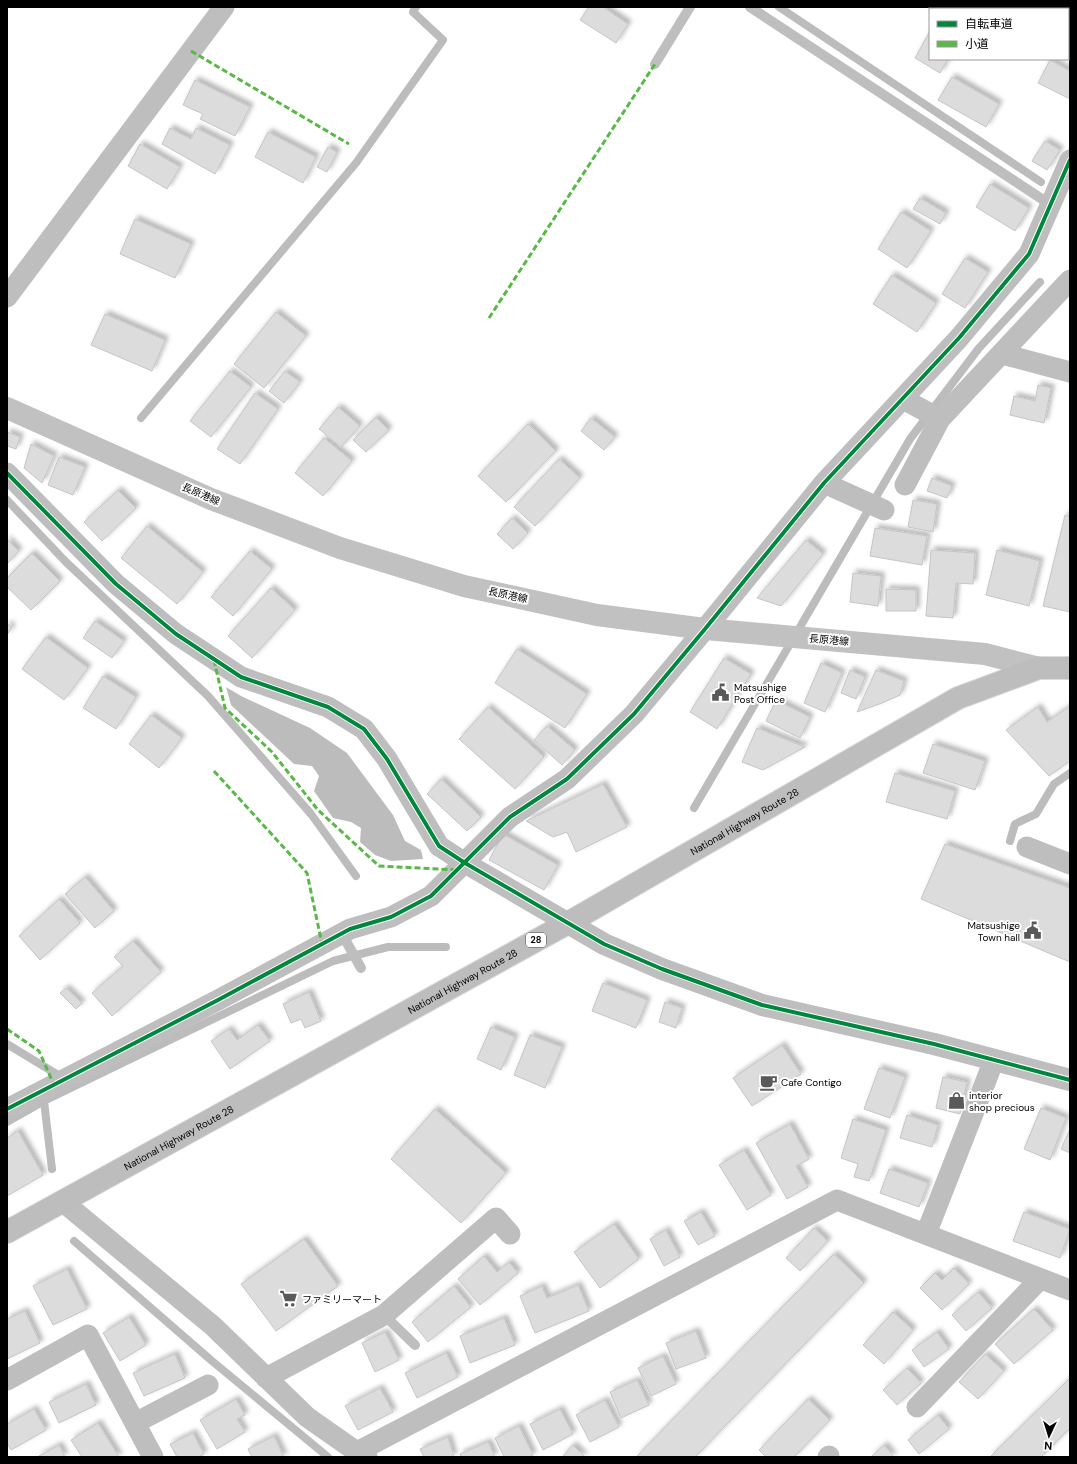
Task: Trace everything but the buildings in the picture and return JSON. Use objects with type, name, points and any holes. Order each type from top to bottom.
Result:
[{"type":"highway","name":"National Highway Route 28","points":[[7,1232],[568,923],[958,698],[1039,668],[1070,668]]},
{"type":"main road","name":"長原港線","points":[[7,408],[211,499],[347,550],[464,586],[597,615],[706,629],[985,654],[1039,668]]},
{"type":"street","points":[[7,297],[224,7]]},
{"type":"street","points":[[7,1109],[218,1000],[350,929],[391,917],[431,896],[510,817],[567,779],[634,714],[706,629],[824,483],[959,338],[1029,254],[1070,160]]},
{"type":"street","points":[[906,485],[940,419],[1070,280]]},
{"type":"street","points":[[1002,354],[1070,372]]},
{"type":"street","points":[[903,399],[940,419]]},
{"type":"street","points":[[7,473],[116,584],[176,634],[241,677],[328,707],[364,728],[387,759],[439,846],[465,863],[604,944],[662,969],[762,1005],[934,1044],[1070,1080]]},
{"type":"street","points":[[824,483],[884,510]]},
{"type":"street","points":[[1027,847],[1070,864]]},
{"type":"street","points":[[926,1234],[994,1060]]},
{"type":"street","points":[[62,1201],[213,1326],[307,1417],[353,1453],[837,1200],[1070,1290]]},
{"type":"street","points":[[266,1378],[384,1315],[496,1218],[510,1234]]},
{"type":"street","points":[[917,1407],[1040,1279]]},
{"type":"street","points":[[7,1380],[88,1335],[153,1457]]},
{"type":"street","points":[[135,1423],[208,1385]]},
{"type":"lane","points":[[655,64],[690,7]]},
{"type":"lane","points":[[750,7],[1050,205]]},
{"type":"lane","points":[[342,934],[361,968]]},
{"type":"lane","points":[[384,1315],[415,1345]]},
{"type":"shaded area","points":[[226,687],[241,696],[310,728],[347,753],[393,815],[405,841],[421,850],[423,859],[391,861],[375,855],[360,842],[361,828],[351,822],[333,818],[314,791],[319,776],[312,766],[294,764],[231,705]]},
{"type":"waterway","points":[[141,418],[356,163],[443,40],[413,12],[416,7]]},
{"type":"waterway","points":[[779,7],[1041,182]]},
{"type":"waterway","points":[[694,808],[910,439],[979,348],[1040,282]]},
{"type":"waterway","points":[[7,500],[66,562],[208,696],[311,814],[356,876]]},
{"type":"waterway","points":[[1010,841],[1015,824],[1036,814],[1054,784],[1070,773]]},
{"type":"waterway","points":[[44,1101],[333,961],[388,947],[446,947]]},
{"type":"waterway","points":[[7,1044],[63,1078]]},
{"type":"waterway","points":[[7,1122],[44,1101],[52,1169]]},
{"type":"waterway","points":[[74,1241],[212,1361],[328,1457]]},
{"type":"marked path","points":[[191,51],[349,144]]},
{"type":"marked path","points":[[489,318],[655,64]]},
{"type":"marked path","points":[[214,660],[225,708],[272,752],[318,810],[379,866],[458,870]]},
{"type":"marked path","points":[[214,771],[307,873],[322,944]]},
{"type":"marked path","points":[[7,1029],[39,1051],[54,1085]]},
{"type":"cycle path","points":[[7,1109],[218,1000],[350,929],[391,917],[431,896],[510,817],[567,779],[634,714],[824,483],[959,338],[1029,254],[1070,160]]},
{"type":"cycle path","points":[[7,473],[116,584],[176,634],[241,677],[328,707],[364,729],[387,759],[439,846],[465,863],[604,944],[662,969],[762,1005],[934,1044],[1070,1080]]},
{"type":"place","name":"Matsushige Post Office","points":[[721,693]]},
{"type":"place","name":"Matsushige Town hall","points":[[1033,931]]},
{"type":"place","name":"Cafe Contigo","points":[[768,1082]]},
{"type":"place","name":"interior shop precious","points":[[956,1101]]},
{"type":"place","name":"ファミリーマート","points":[[289,1299]]}]
